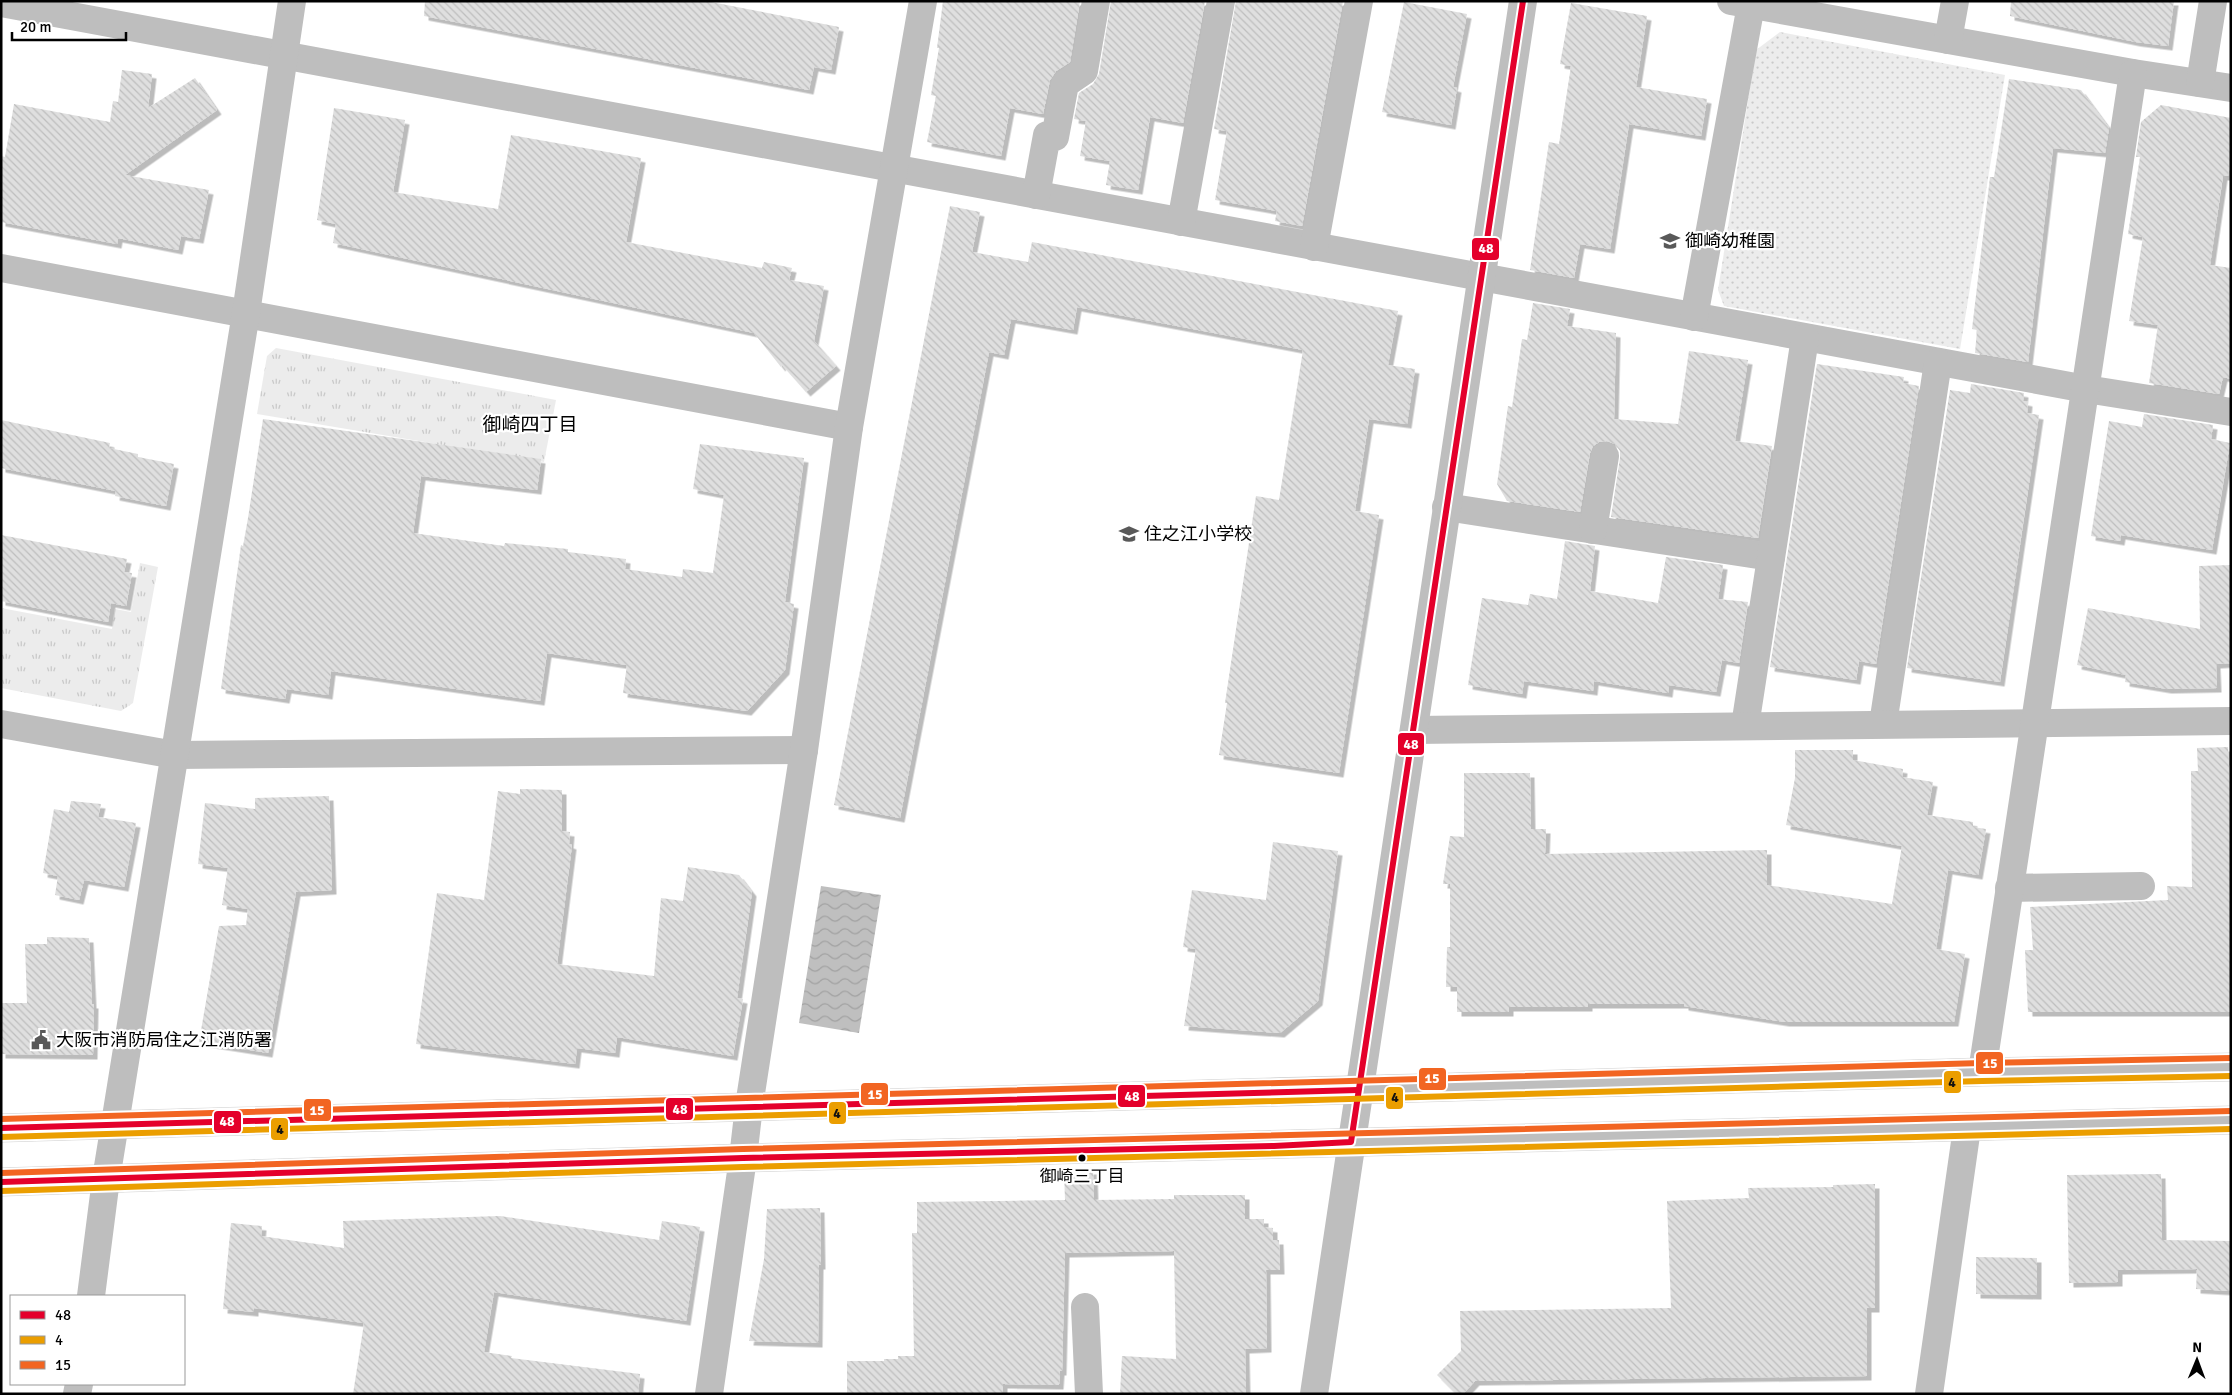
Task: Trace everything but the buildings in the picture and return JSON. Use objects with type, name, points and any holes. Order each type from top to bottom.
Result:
[{"type":"street","points":[[91,1295],[106,1179],[246,313],[292,1]]},
{"type":"street","points":[[709,1394],[749,1106],[804,750],[850,427],[923,1]]},
{"type":"street","points":[[1036,195],[1047,135],[1055,137],[1064,84],[1084,71],[1096,1]]},
{"type":"street","points":[[1181,222],[1222,1]]},
{"type":"street","points":[[1314,246],[1359,1]]},
{"type":"street","points":[[1314,1394],[1350,1142],[1414,730],[1523,1]]},
{"type":"street","points":[[1948,40],[1955,1]]},
{"type":"street","points":[[2200,83],[2213,1]]},
{"type":"street","points":[[1694,316],[1741,3],[2133,73],[2231,88]]},
{"type":"street","points":[[1,4],[1805,338],[2086,389],[2231,412]]},
{"type":"street","points":[[1982,1072],[2033,724],[2086,389],[2133,73]]},
{"type":"street","points":[[1,268],[850,427]]},
{"type":"street","points":[[1745,726],[1805,338]]},
{"type":"street","points":[[1883,724],[1938,362]]},
{"type":"street","points":[[1593,530],[1605,456]]},
{"type":"street","points":[[1446,507],[1771,558]]},
{"type":"street","points":[[1414,730],[2231,721]]},
{"type":"street","points":[[1,724],[175,755],[804,750]]},
{"type":"street","points":[[2009,888],[2141,886]]},
{"type":"street","points":[[1,1128],[116,1123],[1982,1072],[2231,1067]]},
{"type":"street","points":[[1,1182],[743,1158],[1274,1146],[1350,1142],[2231,1120]]},
{"type":"street","points":[[1930,1394],[1968,1128]]},
{"type":"street","points":[[1085,1307],[1088,1394]]},
{"type":"green space","points":[[1780,32],[2005,75],[1960,349],[1724,306],[1718,290],[1756,50]]},
{"type":"green space","points":[[276,348],[556,400],[544,462],[257,414],[267,356]]},
{"type":"green space","points":[[140,563],[158,567],[133,703],[121,711],[1,688],[1,608],[112,629],[115,609],[131,612]]},
{"type":"water","points":[[821,886],[881,895],[859,1033],[799,1023]]},
{"type":"transit line","name":"48","points":[[1,1182],[743,1158],[1274,1146],[1351,1142],[1523,1]]},
{"type":"transit line","name":"15","points":[[1,1119],[1982,1063],[2231,1058]]},
{"type":"transit line","name":"4","points":[[1,1137],[1982,1081],[2231,1076]]},
{"type":"transit line","name":"48","points":[[1,1128],[1358,1090]]},
{"type":"transit line","name":"15","points":[[1,1173],[743,1149],[2231,1111]]},
{"type":"transit line","name":"4","points":[[1,1191],[743,1167],[2231,1129]]},
{"type":"place","name":"御崎幼稚園","points":[[1670,241]]},
{"type":"place","name":"住之江小学校","points":[[1129,534]]},
{"type":"place","name":"大阪市消防局住之江消防署","points":[[41,1040]]},
{"type":"place","name":"御崎三丁目","points":[[1082,1158]]},
{"type":"district","name":"御崎四丁目","points":[[530,424]]}]
